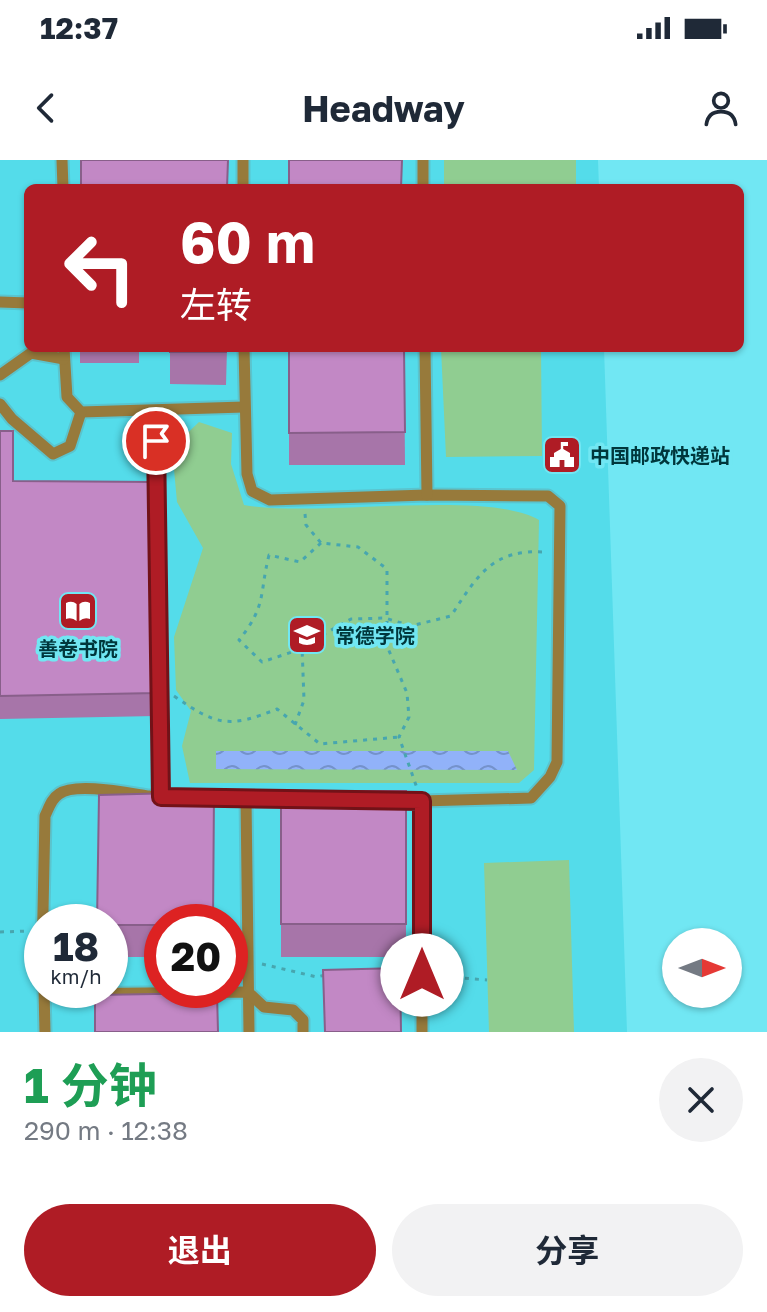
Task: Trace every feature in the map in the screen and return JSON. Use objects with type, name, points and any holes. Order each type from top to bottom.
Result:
[{"type":"lane","points":[[62,160],[63,184]]},
{"type":"lane","points":[[243,160],[243,184]]},
{"type":"lane","points":[[423,160],[423,184]]},
{"type":"lane","points":[[0,302],[24,303]]},
{"type":"lane","points":[[244,352],[247,474],[252,491],[270,500],[427,495],[548,496],[560,506],[557,762],[550,777],[531,798],[374,801]]},
{"type":"lane","points":[[425,352],[427,495]]},
{"type":"lane","points":[[0,375],[31,353],[64,353],[67,397],[81,412],[244,407]]},
{"type":"lane","points":[[0,404],[12,419],[53,454],[70,446],[81,412]]},
{"type":"lane","points":[[156,411],[161,797]]},
{"type":"lane","points":[[41,904],[45,816],[52,799],[62,791],[86,789],[175,797]]},
{"type":"lane","points":[[190,798],[310,800]]},
{"type":"lane","points":[[246,799],[247,904]]},
{"type":"lane","points":[[422,801],[422,1032]]},
{"type":"lane","points":[[248,992],[249,1032]]},
{"type":"lane","points":[[248,992],[264,1007],[293,1010],[303,1020],[303,1032]]},
{"type":"lane","points":[[44,1008],[45,1032]]},
{"type":"path","points":[[304,499],[306,525],[321,543],[358,547],[387,569],[387,646],[407,693],[409,717],[399,737],[422,801]]},
{"type":"path","points":[[321,543],[300,562],[269,555],[262,583],[263,603],[239,640],[262,662],[302,646],[351,619],[385,618],[411,626],[451,616],[472,584],[493,561],[520,551],[560,552]]},
{"type":"path","points":[[295,726],[304,700],[302,646]]},
{"type":"path","points":[[159,686],[210,721],[249,720],[277,709],[320,744],[399,737]]},
{"type":"path","points":[[0,932],[24,931]]},
{"type":"path","points":[[248,959],[317,977],[331,974]]},
{"type":"path","points":[[422,975],[487,980]]},
{"type":"shaded area","name":"常德学院","points":[[0,160],[598,160],[599,184],[24,184],[24,352],[604,352],[627,1032],[0,1032]]},
{"type":"green space","points":[[444,160],[576,160],[576,184],[444,184]]},
{"type":"green space","points":[[441,352],[541,352],[542,456],[446,457]]},
{"type":"green space","points":[[199,422],[232,433],[231,464],[244,505],[276,508],[481,506],[514,511],[539,520],[534,770],[519,783],[190,783],[182,746],[191,711],[176,690],[174,637],[203,548],[177,502],[172,448]]},
{"type":"green space","points":[[569,860],[574,1032],[489,1032],[484,863]]},
{"type":"water","points":[[216,751],[508,751],[517,770],[216,769]]},
{"type":"building","points":[[81,160],[228,160],[227,184],[81,184]]},
{"type":"building","points":[[289,160],[402,160],[401,184],[289,184]]},
{"type":"building","points":[[289,352],[404,352],[405,432],[289,433]]},
{"type":"building","name":"善卷书院","points":[[0,431],[13,431],[13,481],[156,482],[156,693],[0,696]]},
{"type":"building","points":[[281,791],[406,791],[406,924],[281,924]]},
{"type":"building","points":[[214,792],[213,904],[144,904],[144,925],[128,925],[128,904],[97,904],[99,795]]},
{"type":"building","points":[[400,968],[401,1032],[325,1032],[323,970]]},
{"type":"building","points":[[128,994],[144,994],[144,1008],[217,1008],[218,1032],[95,1032],[95,1008],[128,1008]]},
{"type":"place","name":"中国邮政快递站","points":[[562,455]]},
{"type":"place","name":"善卷书院","points":[[78,611]]},
{"type":"place","name":"常德学院","points":[[307,635]]},
{"type":"route","points":[[156,441],[161,797],[422,801],[422,975]]}]
